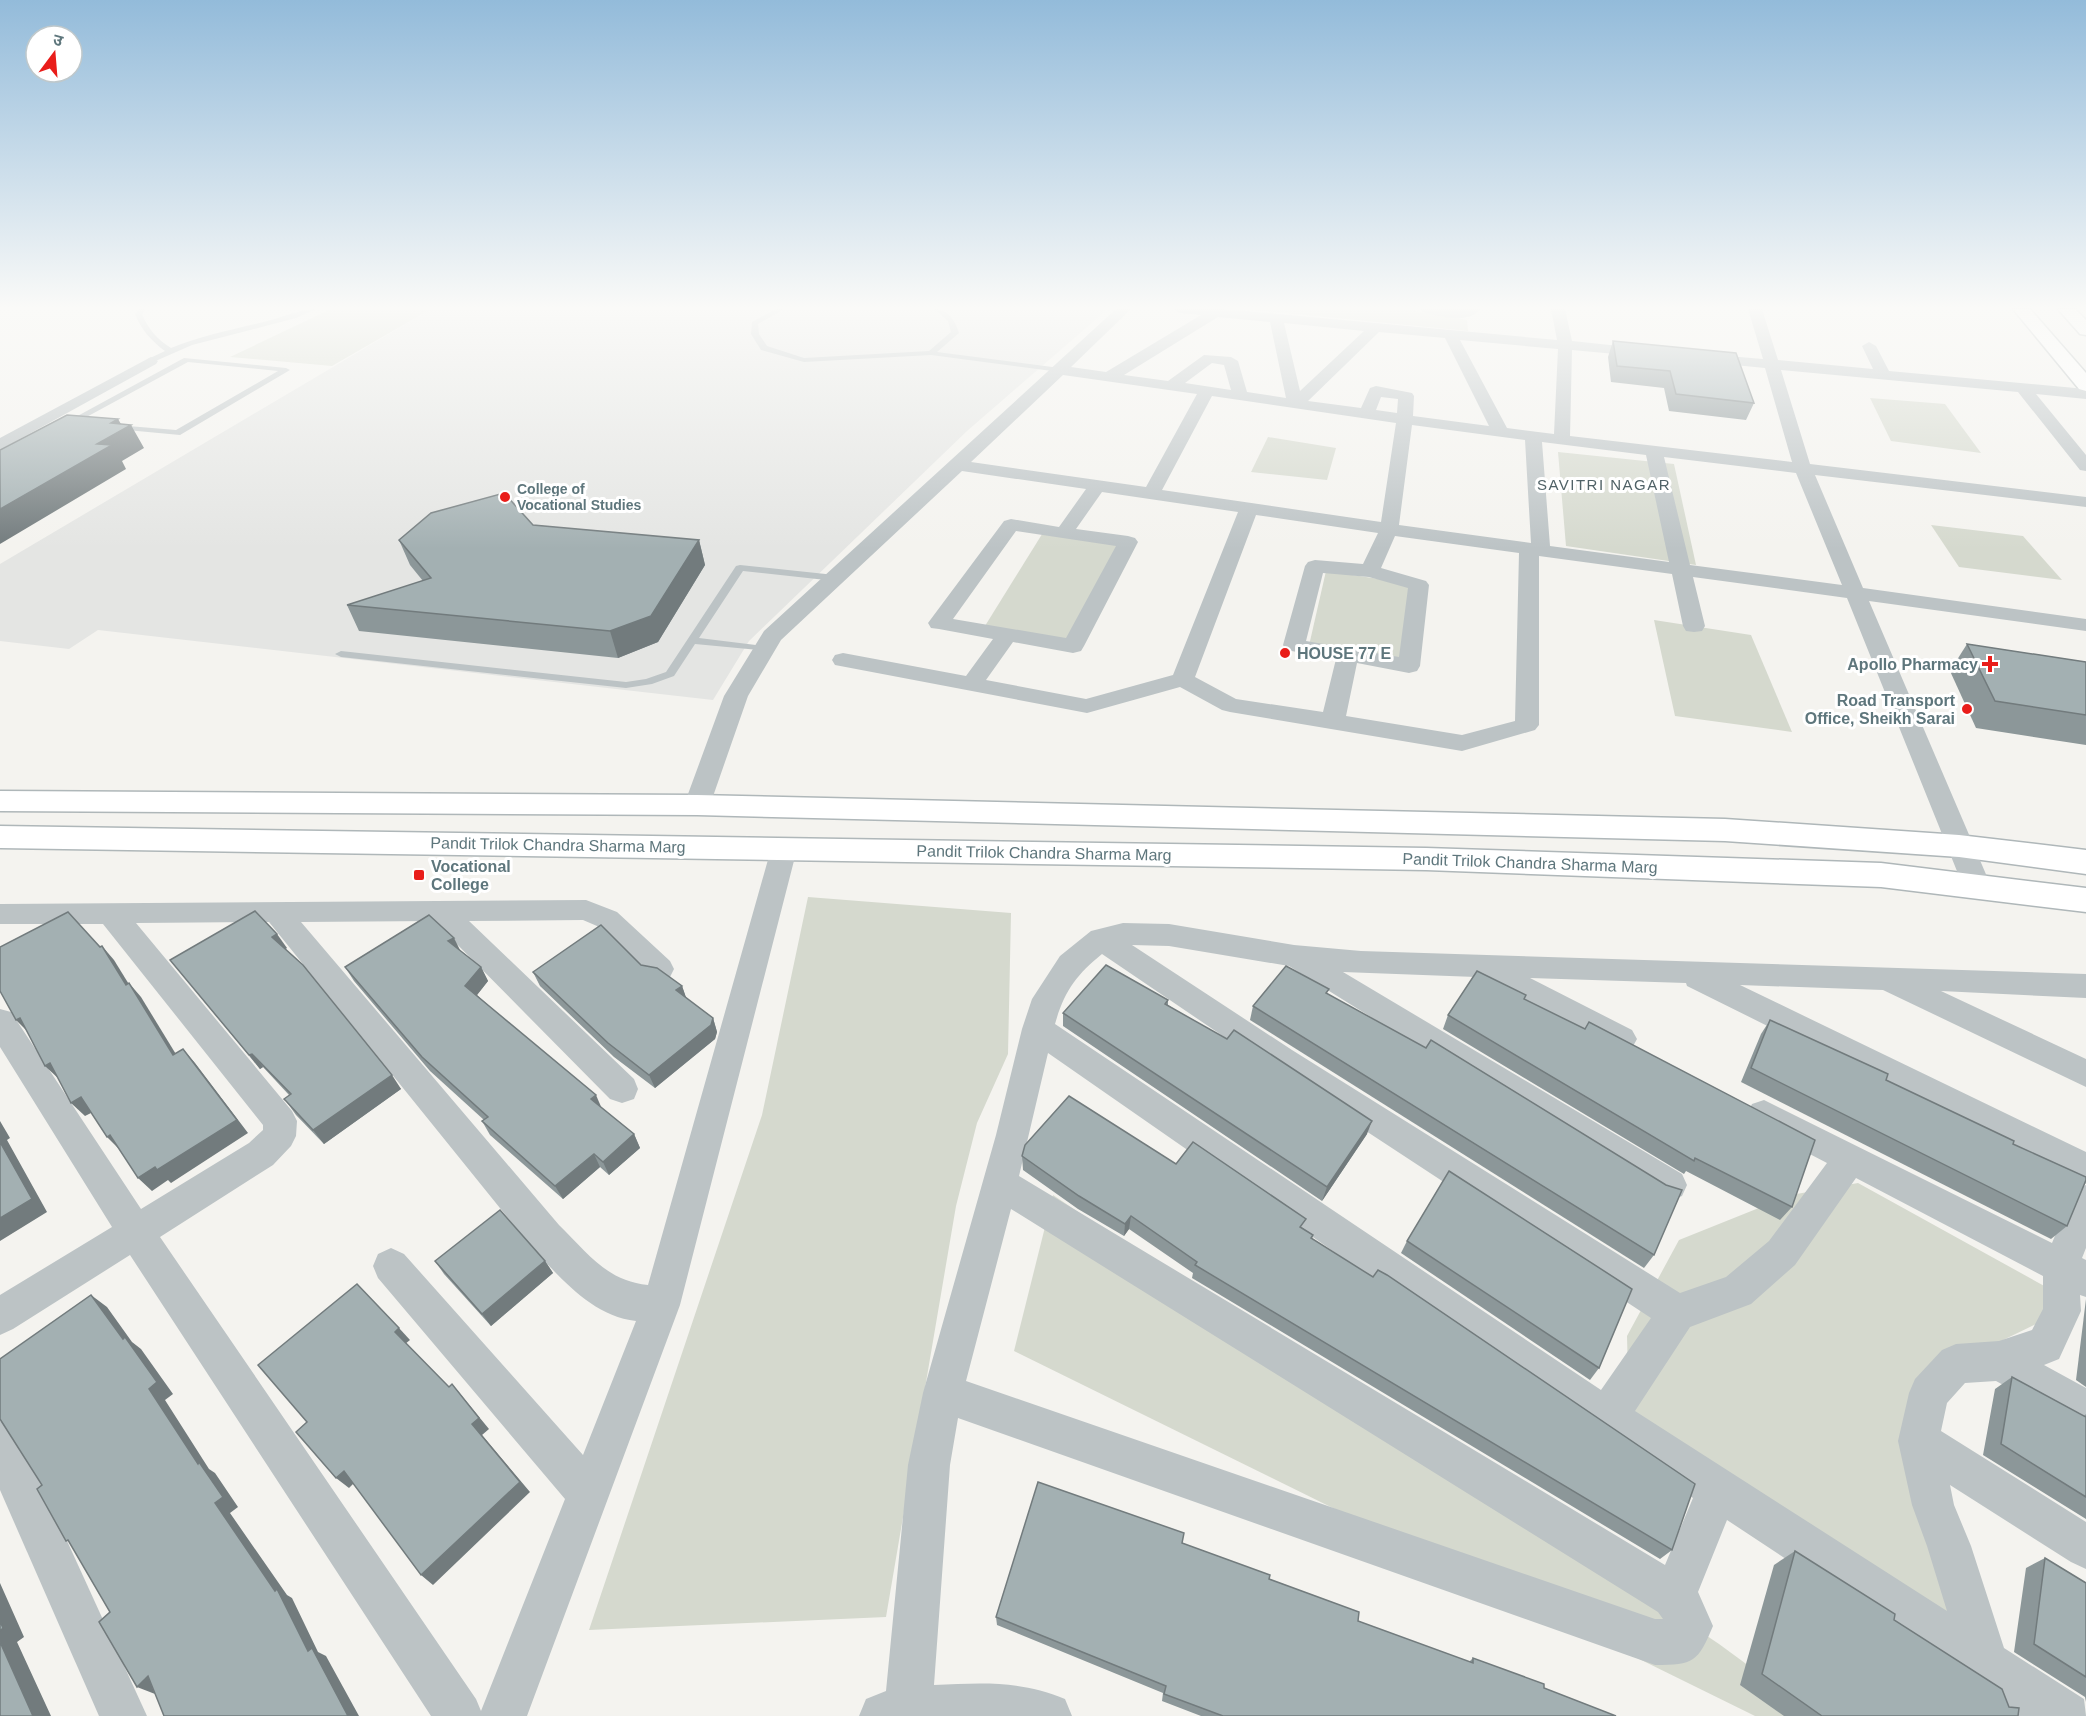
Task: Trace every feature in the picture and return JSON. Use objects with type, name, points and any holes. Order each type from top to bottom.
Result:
[{"type":"main road","points":[[0,801],[697,805],[1725,830],[1959,846],[2086,862]]},
{"type":"main road","name":"Pandit Trilok Chandra Sharma Marg","points":[[0,837],[1426,859],[1881,874],[2086,900]]},
{"type":"street","points":[[0,445],[72,405],[92,402],[111,389]]},
{"type":"street","points":[[697,805],[736,696],[772,636],[1040,389]]},
{"type":"street","points":[[1189,389],[1501,433],[2086,502]]},
{"type":"street","points":[[1238,389],[1240,396]]},
{"type":"street","points":[[1292,389],[1295,404]]},
{"type":"street","points":[[1295,404],[1311,389]]},
{"type":"street","points":[[1478,389],[1501,433]]},
{"type":"street","points":[[1562,440],[1564,389]]},
{"type":"street","points":[[1779,389],[1803,468],[1977,886]]},
{"type":"street","points":[[2024,389],[2086,466]]},
{"type":"street","points":[[2034,389],[2086,394]]},
{"type":"street","points":[[1366,414],[1376,391],[1406,396],[1406,420],[1389,529],[1370,571]]},
{"type":"street","points":[[1151,494],[1207,392]]},
{"type":"street","points":[[843,660],[1087,706],[1183,679],[1230,705],[1462,743],[1527,725],[1535,549],[1533,437]]},
{"type":"street","points":[[1654,451],[1694,626]]},
{"type":"street","points":[[958,465],[1389,529],[2086,625]]},
{"type":"street","points":[[1064,533],[1097,486]]},
{"type":"street","points":[[1183,679],[1249,508]]},
{"type":"street","points":[[1011,525],[1064,533],[1128,542],[1072,646],[939,623],[1011,525]]},
{"type":"street","points":[[1315,566],[1370,571],[1419,585],[1409,666],[1294,645],[1315,566]]},
{"type":"street","points":[[972,684],[1006,635]]},
{"type":"street","points":[[1333,721],[1348,655]]},
{"type":"street","points":[[503,1716],[661,1305],[784,849]]},
{"type":"street","points":[[440,910],[622,1089]]},
{"type":"street","points":[[0,914],[586,910],[607,919],[658,969]]},
{"type":"street","points":[[0,1316],[261,1154],[279,1136],[280,1121],[110,912]]},
{"type":"street","points":[[276,912],[546,1237],[592,1283],[625,1301],[661,1305]]},
{"type":"street","points":[[1047,1716],[996,1706],[895,1713],[929,1465],[942,1392],[1000,1183],[1038,1029],[1047,999],[1070,964],[1101,939],[1123,934],[1152,933],[1202,939],[1294,957],[1361,962],[1886,978],[2077,988]]},
{"type":"street","points":[[1101,939],[1281,1059],[1677,1313]]},
{"type":"street","points":[[1294,957],[1670,1185]]},
{"type":"street","points":[[1481,967],[1647,1053]]},
{"type":"street","points":[[1689,973],[2086,1170]]},
{"type":"street","points":[[1886,978],[2086,1074]]},
{"type":"street","points":[[0,1021],[135,1231],[459,1716]]},
{"type":"street","points":[[1038,1029],[1607,1417],[2067,1716]]},
{"type":"street","points":[[1739,1101],[2074,1272]]},
{"type":"street","points":[[1607,1417],[1677,1313],[1738,1291],[1782,1253],[1851,1158]]},
{"type":"street","points":[[942,1392],[1655,1642],[1680,1642],[1690,1626],[1684,1610],[1674,1596],[1000,1183]]},
{"type":"street","points":[[2005,1716],[1985,1662],[1949,1546],[1933,1505],[1918,1441],[1929,1393],[1956,1364],[1999,1361],[2045,1344],[2062,1311],[2074,1272],[2086,1201]]},
{"type":"street","points":[[391,1266],[588,1493]]},
{"type":"street","points":[[1999,1361],[2086,1410]]},
{"type":"street","points":[[1918,1441],[2086,1547]]},
{"type":"street","points":[[0,1442],[123,1716]]},
{"type":"street","points":[[1674,1596],[1718,1489]]},
{"type":"lane","points":[[59,428],[92,402],[111,399],[130,389]]},
{"type":"lane","points":[[102,426],[177,433],[253,389]]},
{"type":"lane","points":[[92,402],[111,399]]},
{"type":"lane","points":[[69,422],[91,424]]},
{"type":"lane","points":[[341,654],[626,685],[648,682],[670,674],[740,568],[835,578]]},
{"type":"lane","points":[[692,640],[764,649]]},
{"type":"shaded area","name":"College of Vocational Studies","points":[[296,389],[1015,389],[967,431],[749,641],[713,700],[98,630],[69,649],[0,641],[0,564]]},
{"type":"shaded area","points":[[1870,398],[1945,404],[1981,453],[1891,441]]},
{"type":"shaded area","points":[[1268,437],[1336,448],[1327,480],[1251,472]]},
{"type":"shaded area","points":[[1558,452],[1674,464],[1696,565],[1566,546]]},
{"type":"shaded area","points":[[1931,525],[2023,536],[2062,580],[1959,567]]},
{"type":"shaded area","points":[[1044,531],[1128,542],[1073,646],[980,634]]},
{"type":"shaded area","points":[[1326,571],[1419,585],[1409,666],[1308,650]]},
{"type":"shaded area","points":[[1654,620],[1751,635],[1792,732],[1675,716]]},
{"type":"shaded area","points":[[808,897],[1011,913],[1008,1054],[977,1123],[956,1206],[886,1617],[589,1630],[762,1115]]},
{"type":"shaded area","points":[[1858,1183],[2077,1304],[1929,1376],[1966,1626],[1629,1414],[1627,1336],[1679,1240],[1791,1195]]},
{"type":"shaded area","points":[[1053,1195],[1719,1644],[1817,1716],[1755,1716],[1014,1351]]},
{"type":"building","points":[[1675,389],[1749,389],[1754,403],[1676,394]]},
{"type":"building","points":[[67,415],[118,419],[111,423],[131,425],[97,444],[112,445],[0,509],[0,450]]},
{"type":"building","points":[[504,493],[533,525],[699,540],[651,616],[610,631],[347,605],[431,578],[399,540],[431,513]]},
{"type":"building","points":[[1967,644],[2086,662],[2086,715],[1995,701]]},
{"type":"building","points":[[255,911],[277,934],[272,937],[303,965],[392,1075],[313,1130],[284,1099],[291,1094],[252,1054],[249,1055],[170,960]]},
{"type":"building","points":[[68,912],[100,947],[102,946],[126,985],[129,983],[173,1055],[183,1049],[237,1120],[157,1170],[155,1167],[138,1178],[110,1135],[107,1137],[81,1097],[71,1103],[50,1063],[45,1066],[20,1018],[16,1020],[0,991],[0,947]]},
{"type":"building","points":[[429,915],[454,938],[448,941],[481,967],[465,986],[596,1095],[591,1099],[634,1134],[603,1162],[594,1154],[555,1186],[482,1121],[488,1117],[422,1057],[345,967]]},
{"type":"building","points":[[601,925],[641,965],[657,968],[682,986],[676,990],[713,1018],[711,1025],[649,1075],[608,1043],[533,972]]},
{"type":"building","points":[[1106,965],[1168,1000],[1165,1004],[1227,1039],[1234,1030],[1372,1121],[1327,1187],[1063,1013]]},
{"type":"building","points":[[1286,966],[1329,989],[1326,993],[1426,1048],[1431,1040],[1666,1185],[1682,1190],[1654,1255],[1253,1006]]},
{"type":"building","points":[[1477,971],[1526,995],[1524,999],[1585,1029],[1589,1022],[1815,1140],[1792,1207],[1695,1158],[1694,1161],[1448,1015]]},
{"type":"building","points":[[1770,1020],[1888,1074],[1886,1080],[2014,1141],[2013,1144],[2086,1177],[2067,1226],[1751,1068]]},
{"type":"building","points":[[1069,1096],[1176,1164],[1193,1142],[1306,1219],[1300,1227],[1313,1235],[1311,1238],[1373,1277],[1378,1270],[1387,1275],[1695,1484],[1672,1550],[1195,1265],[1197,1262],[1131,1216],[1125,1224],[1079,1196],[1022,1156],[1025,1145]]},
{"type":"building","points":[[0,1142],[32,1199],[0,1218]]},
{"type":"building","points":[[1449,1171],[1632,1289],[1599,1368],[1407,1241]]},
{"type":"building","points":[[500,1210],[545,1261],[482,1314],[435,1261]]},
{"type":"building","points":[[357,1284],[399,1328],[395,1332],[449,1387],[452,1384],[479,1418],[472,1424],[520,1482],[421,1575],[344,1471],[336,1478],[296,1432],[307,1422],[258,1365]]},
{"type":"building","points":[[91,1295],[157,1382],[149,1389],[198,1464],[199,1462],[223,1497],[215,1503],[275,1591],[277,1589],[308,1651],[312,1648],[348,1716],[164,1716],[148,1676],[137,1687],[99,1622],[110,1612],[37,1489],[42,1485],[0,1419],[0,1359]]},
{"type":"building","points":[[2012,1377],[2086,1417],[2086,1497],[2001,1444]]},
{"type":"building","points":[[1038,1482],[1184,1533],[1182,1543],[1270,1575],[1269,1579],[1359,1612],[1358,1621],[1473,1663],[1473,1658],[1544,1684],[1544,1688],[1616,1716],[1223,1716],[1164,1694],[1166,1686],[996,1617]]},
{"type":"building","points":[[1795,1551],[1895,1614],[1894,1620],[2002,1689],[2009,1707],[2019,1708],[2018,1716],[1822,1716],[1762,1674]]},
{"type":"building","points":[[2045,1558],[2086,1583],[2086,1677],[2034,1644]]},
{"type":"building","points":[[0,1642],[33,1716],[0,1716]]},
{"type":"place","name":"College of Vocational Studies","points":[[505,497]]},
{"type":"place","name":"HOUSE 77 E","points":[[1285,653]]},
{"type":"place","name":"Apollo Pharmacy","points":[[1990,664]]},
{"type":"place","name":"Road Transport Office, Sheikh Sarai","points":[[1967,709]]},
{"type":"place","name":"Vocational College","points":[[419,875]]},
{"type":"district","name":"SAVITRI NAGAR","points":[[1604,484]]}]
